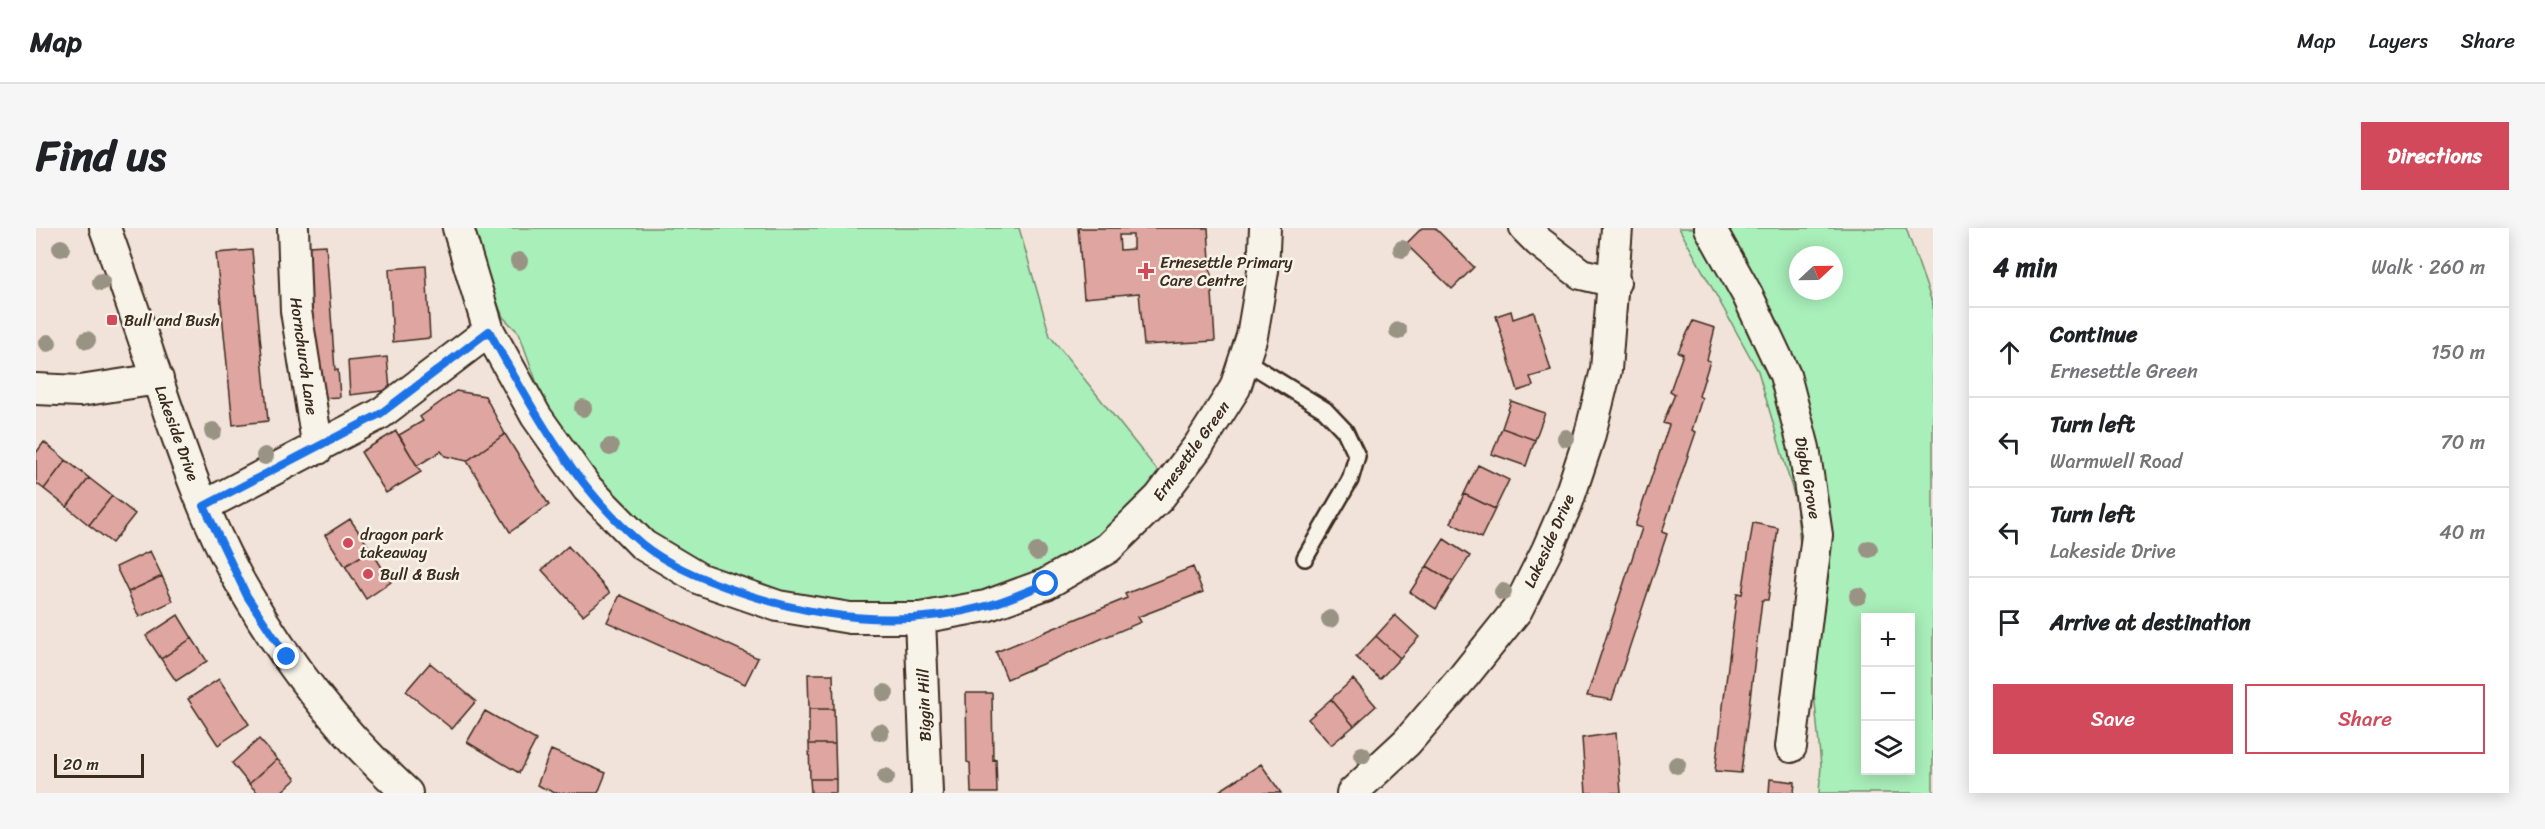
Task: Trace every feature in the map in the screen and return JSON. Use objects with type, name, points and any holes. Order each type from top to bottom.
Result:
[{"type":"street","name":"Lakeside Drive","points":[[105,228],[204,506],[247,596],[305,682],[334,719],[407,793]]},
{"type":"street","name":"Hornchurch Lane","points":[[293,228],[296,311],[318,448]]},
{"type":"street","name":"Ernesettle Green","points":[[458,228],[489,331],[536,416],[586,488],[643,545],[700,579],[778,606],[850,618],[920,618],[986,606],[1046,584],[1108,548],[1159,498],[1199,445],[1235,388],[1252,336],[1263,271],[1265,228]]},
{"type":"street","points":[[1525,228],[1539,242],[1581,274],[1615,282]]},
{"type":"street","name":"Lakeside Drive","points":[[1352,793],[1407,742],[1517,610],[1567,504],[1589,438],[1606,370],[1615,282],[1617,228]]},
{"type":"street","name":"Digby Grove","points":[[1710,228],[1747,294],[1785,375],[1804,448],[1817,535],[1791,747]]},
{"type":"street","points":[[204,506],[380,414],[489,331]]},
{"type":"street","points":[[36,389],[80,391],[158,379]]},
{"type":"street","name":"Biggin Hill","points":[[920,618],[927,793]]},
{"type":"lane","points":[[1244,360],[1325,410],[1345,431],[1357,456],[1350,480],[1305,558]]},
{"type":"green space","points":[[474,228],[1019,228],[1050,336],[1161,475],[1099,535],[1049,568],[989,590],[921,604],[872,605],[806,600],[720,573],[675,548],[641,524],[609,492],[574,449],[545,406],[519,333],[503,317]]},
{"type":"green space","points":[[1679,228],[1906,228],[1933,305],[1933,793],[1819,793],[1821,766],[1796,502],[1758,371]]},
{"type":"building","name":"Ernesettle Primary Care Centre","points":[[1078,228],[1208,228],[1215,341],[1144,345],[1139,293],[1084,298]],"holes":[[[1119,235],[1133,235],[1133,249],[1120,250]]]},
{"type":"building","points":[[1422,228],[1435,228],[1474,267],[1452,289],[1406,244]]},
{"type":"building","points":[[326,245],[335,370],[338,370],[340,397],[322,398],[316,373],[308,246]]},
{"type":"building","points":[[252,250],[268,421],[233,425],[216,253]]},
{"type":"building","points":[[426,266],[430,338],[393,342],[389,269]]},
{"type":"building","points":[[1511,311],[1513,319],[1534,312],[1551,371],[1530,377],[1533,386],[1518,391],[1496,316]]},
{"type":"building","points":[[1693,321],[1715,328],[1707,360],[1710,361],[1699,396],[1702,398],[1692,430],[1696,432],[1662,532],[1667,534],[1612,700],[1587,696],[1642,528],[1635,526],[1669,425],[1663,423],[1675,394],[1670,391],[1683,354],[1678,352]]},
{"type":"building","points":[[387,357],[390,390],[350,395],[348,361]]},
{"type":"building","points":[[456,391],[485,396],[505,434],[467,461],[445,456],[441,451],[417,466],[399,435],[423,421],[420,417]]},
{"type":"building","points":[[1511,401],[1545,413],[1535,440],[1502,428]]},
{"type":"building","points":[[1502,428],[1535,440],[1526,466],[1492,454]]},
{"type":"building","points":[[396,431],[421,472],[386,493],[361,452]]},
{"type":"building","points":[[505,434],[549,505],[510,532],[467,461]]},
{"type":"building","points":[[44,442],[66,460],[44,489],[36,483],[36,453]]},
{"type":"building","points":[[66,460],[89,478],[67,507],[44,489]]},
{"type":"building","points":[[1478,465],[1509,480],[1495,509],[1464,494]]},
{"type":"building","points":[[89,478],[112,496],[89,525],[67,507]]},
{"type":"building","points":[[1464,494],[1495,509],[1481,538],[1451,523]]},
{"type":"building","points":[[112,496],[135,514],[112,543],[89,525]]},
{"type":"building","name":"dragon park takeaway","points":[[350,519],[371,550],[345,566],[325,535]]},
{"type":"building","points":[[1753,523],[1778,528],[1768,600],[1762,600],[1741,773],[1715,771],[1737,593],[1742,594]]},
{"type":"building","points":[[1444,539],[1470,556],[1453,582],[1427,566]]},
{"type":"building","points":[[568,546],[610,593],[583,615],[542,570]]},
{"type":"building","name":"Bull & Bush","points":[[371,550],[391,582],[366,599],[345,566]]},
{"type":"building","points":[[150,551],[162,576],[128,592],[116,567]]},
{"type":"building","points":[[1427,566],[1453,582],[1436,609],[1410,592]]},
{"type":"building","points":[[1193,567],[1203,592],[1138,617],[1141,622],[1007,679],[996,652],[1127,598],[1125,594]]},
{"type":"building","points":[[162,576],[173,601],[139,617],[128,592]]},
{"type":"building","points":[[620,595],[758,658],[745,684],[607,622]]},
{"type":"building","points":[[178,615],[192,638],[161,659],[146,636]]},
{"type":"building","points":[[1395,615],[1419,637],[1400,658],[1376,636]]},
{"type":"building","points":[[1376,636],[1400,658],[1380,679],[1356,657]]},
{"type":"building","points":[[192,638],[207,661],[176,681],[161,659]]},
{"type":"building","points":[[430,663],[476,701],[452,729],[406,691]]},
{"type":"building","points":[[808,674],[833,674],[834,709],[809,709]]},
{"type":"building","points":[[219,679],[249,724],[218,745],[188,699]]},
{"type":"building","points":[[1353,679],[1376,706],[1354,726],[1331,699]]},
{"type":"building","points":[[966,693],[992,693],[993,760],[996,759],[997,793],[971,793],[970,763],[967,762]]},
{"type":"building","points":[[1331,699],[1354,726],[1331,745],[1308,719]]},
{"type":"building","points":[[809,709],[834,709],[835,744],[809,744]]},
{"type":"building","points":[[485,711],[536,740],[519,773],[467,742]]},
{"type":"building","points":[[1616,733],[1621,793],[1586,793],[1582,738]]},
{"type":"building","points":[[259,739],[277,759],[249,784],[232,763]]},
{"type":"building","points":[[809,744],[835,744],[836,779],[810,779]]},
{"type":"building","points":[[551,750],[606,773],[598,793],[555,793],[537,785]]},
{"type":"building","points":[[277,759],[296,779],[280,793],[258,793],[249,784]]},
{"type":"building","points":[[1261,764],[1281,793],[1216,793]]},
{"type":"building","points":[[810,779],[836,779],[836,793],[811,793]]},
{"type":"building","points":[[1770,779],[1795,782],[1794,793],[1769,793]]},
{"type":"place","name":"Ernesettle Primary Care Centre","points":[[1146,271]]},
{"type":"place","name":"Bull and Bush","points":[[112,320]]},
{"type":"place","name":"dragon park takeaway","points":[[348,543]]},
{"type":"place","name":"Bull & Bush","points":[[368,574]]},
{"type":"route","points":[[287,657],[247,596],[223,550],[204,506],[380,414],[453,361],[489,331],[536,416],[586,488],[643,545],[700,579],[778,606],[850,618],[920,618],[986,606],[1046,584]]}]
